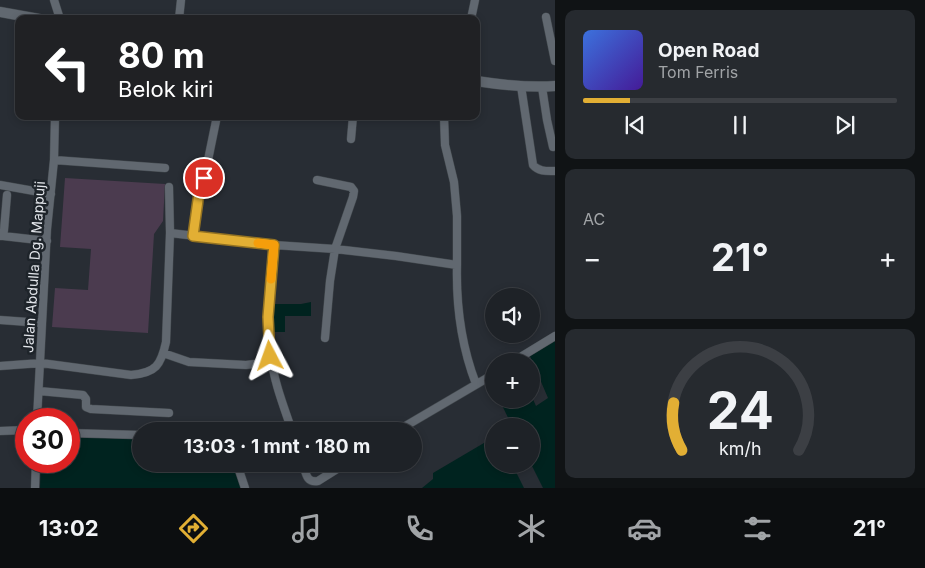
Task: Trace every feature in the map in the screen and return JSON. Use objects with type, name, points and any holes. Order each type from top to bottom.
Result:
[{"type":"street","points":[[54,0],[59,15]]},
{"type":"street","points":[[179,15],[181,0]]},
{"type":"street","points":[[473,15],[475,0]]},
{"type":"street","points":[[0,12],[17,15]]},
{"type":"street","points":[[546,17],[555,61]]},
{"type":"street","points":[[480,81],[521,86],[555,86]]},
{"type":"street","points":[[521,86],[533,165],[535,168],[544,171],[555,171]]},
{"type":"street","points":[[542,87],[553,147]]},
{"type":"street","name":"Jalan Abdulla Dg. Mappuji","points":[[38,408],[55,120]]},
{"type":"street","points":[[193,236],[199,193],[216,120]]},
{"type":"street","points":[[351,139],[353,120]]},
{"type":"street","points":[[444,120],[445,145],[454,182],[457,216],[457,302],[464,349],[476,384]]},
{"type":"street","points":[[54,160],[165,168]]},
{"type":"street","points":[[317,180],[351,187],[354,191],[335,249],[325,338]]},
{"type":"street","points":[[0,185],[50,194]]},
{"type":"street","points":[[0,366],[41,363],[131,375],[144,374],[159,363],[166,342],[170,232],[169,187]]},
{"type":"street","points":[[7,195],[1,236],[47,241]]},
{"type":"street","points":[[170,232],[274,245],[396,256],[457,265]]},
{"type":"street","points":[[274,245],[268,317],[272,362],[277,387],[289,422]]},
{"type":"street","points":[[0,320],[42,323]]},
{"type":"street","points":[[527,353],[555,336]]},
{"type":"street","points":[[163,353],[189,362],[246,365],[272,362]]},
{"type":"street","points":[[413,422],[485,379]]},
{"type":"street","points":[[39,391],[83,395],[86,398],[86,407],[91,409],[169,413]]},
{"type":"street","points":[[0,431],[15,430]]},
{"type":"street","points":[[80,433],[132,435]]},
{"type":"street","points":[[240,472],[246,488]]},
{"type":"street","points":[[305,472],[308,480],[314,482],[332,472]]},
{"type":"street","points":[[35,488],[36,473]]},
{"type":"shaded area","points":[[65,178],[165,184],[163,221],[154,234],[148,333],[52,327],[55,288],[88,290],[91,249],[60,247]]},
{"type":"shaded area","points":[[311,302],[311,316],[285,316],[285,332],[274,332],[274,322],[270,321],[270,304],[301,304]]},
{"type":"shaded area","points":[[555,341],[555,488],[543,488],[536,473],[540,473],[540,418],[508,418],[503,408],[540,408],[540,403],[548,398],[540,379],[540,353],[535,353]]},
{"type":"shaded area","points":[[80,436],[132,438],[132,472],[235,472],[241,488],[40,488],[41,473],[80,473]]},
{"type":"shaded area","points":[[485,442],[485,473],[516,473],[524,488],[422,488],[433,479],[433,473]]},
{"type":"slow traffic","points":[[258,243],[274,245],[271,279]]},
{"type":"route","points":[[204,178],[199,193],[193,236],[274,245],[268,302],[270,356]]}]
